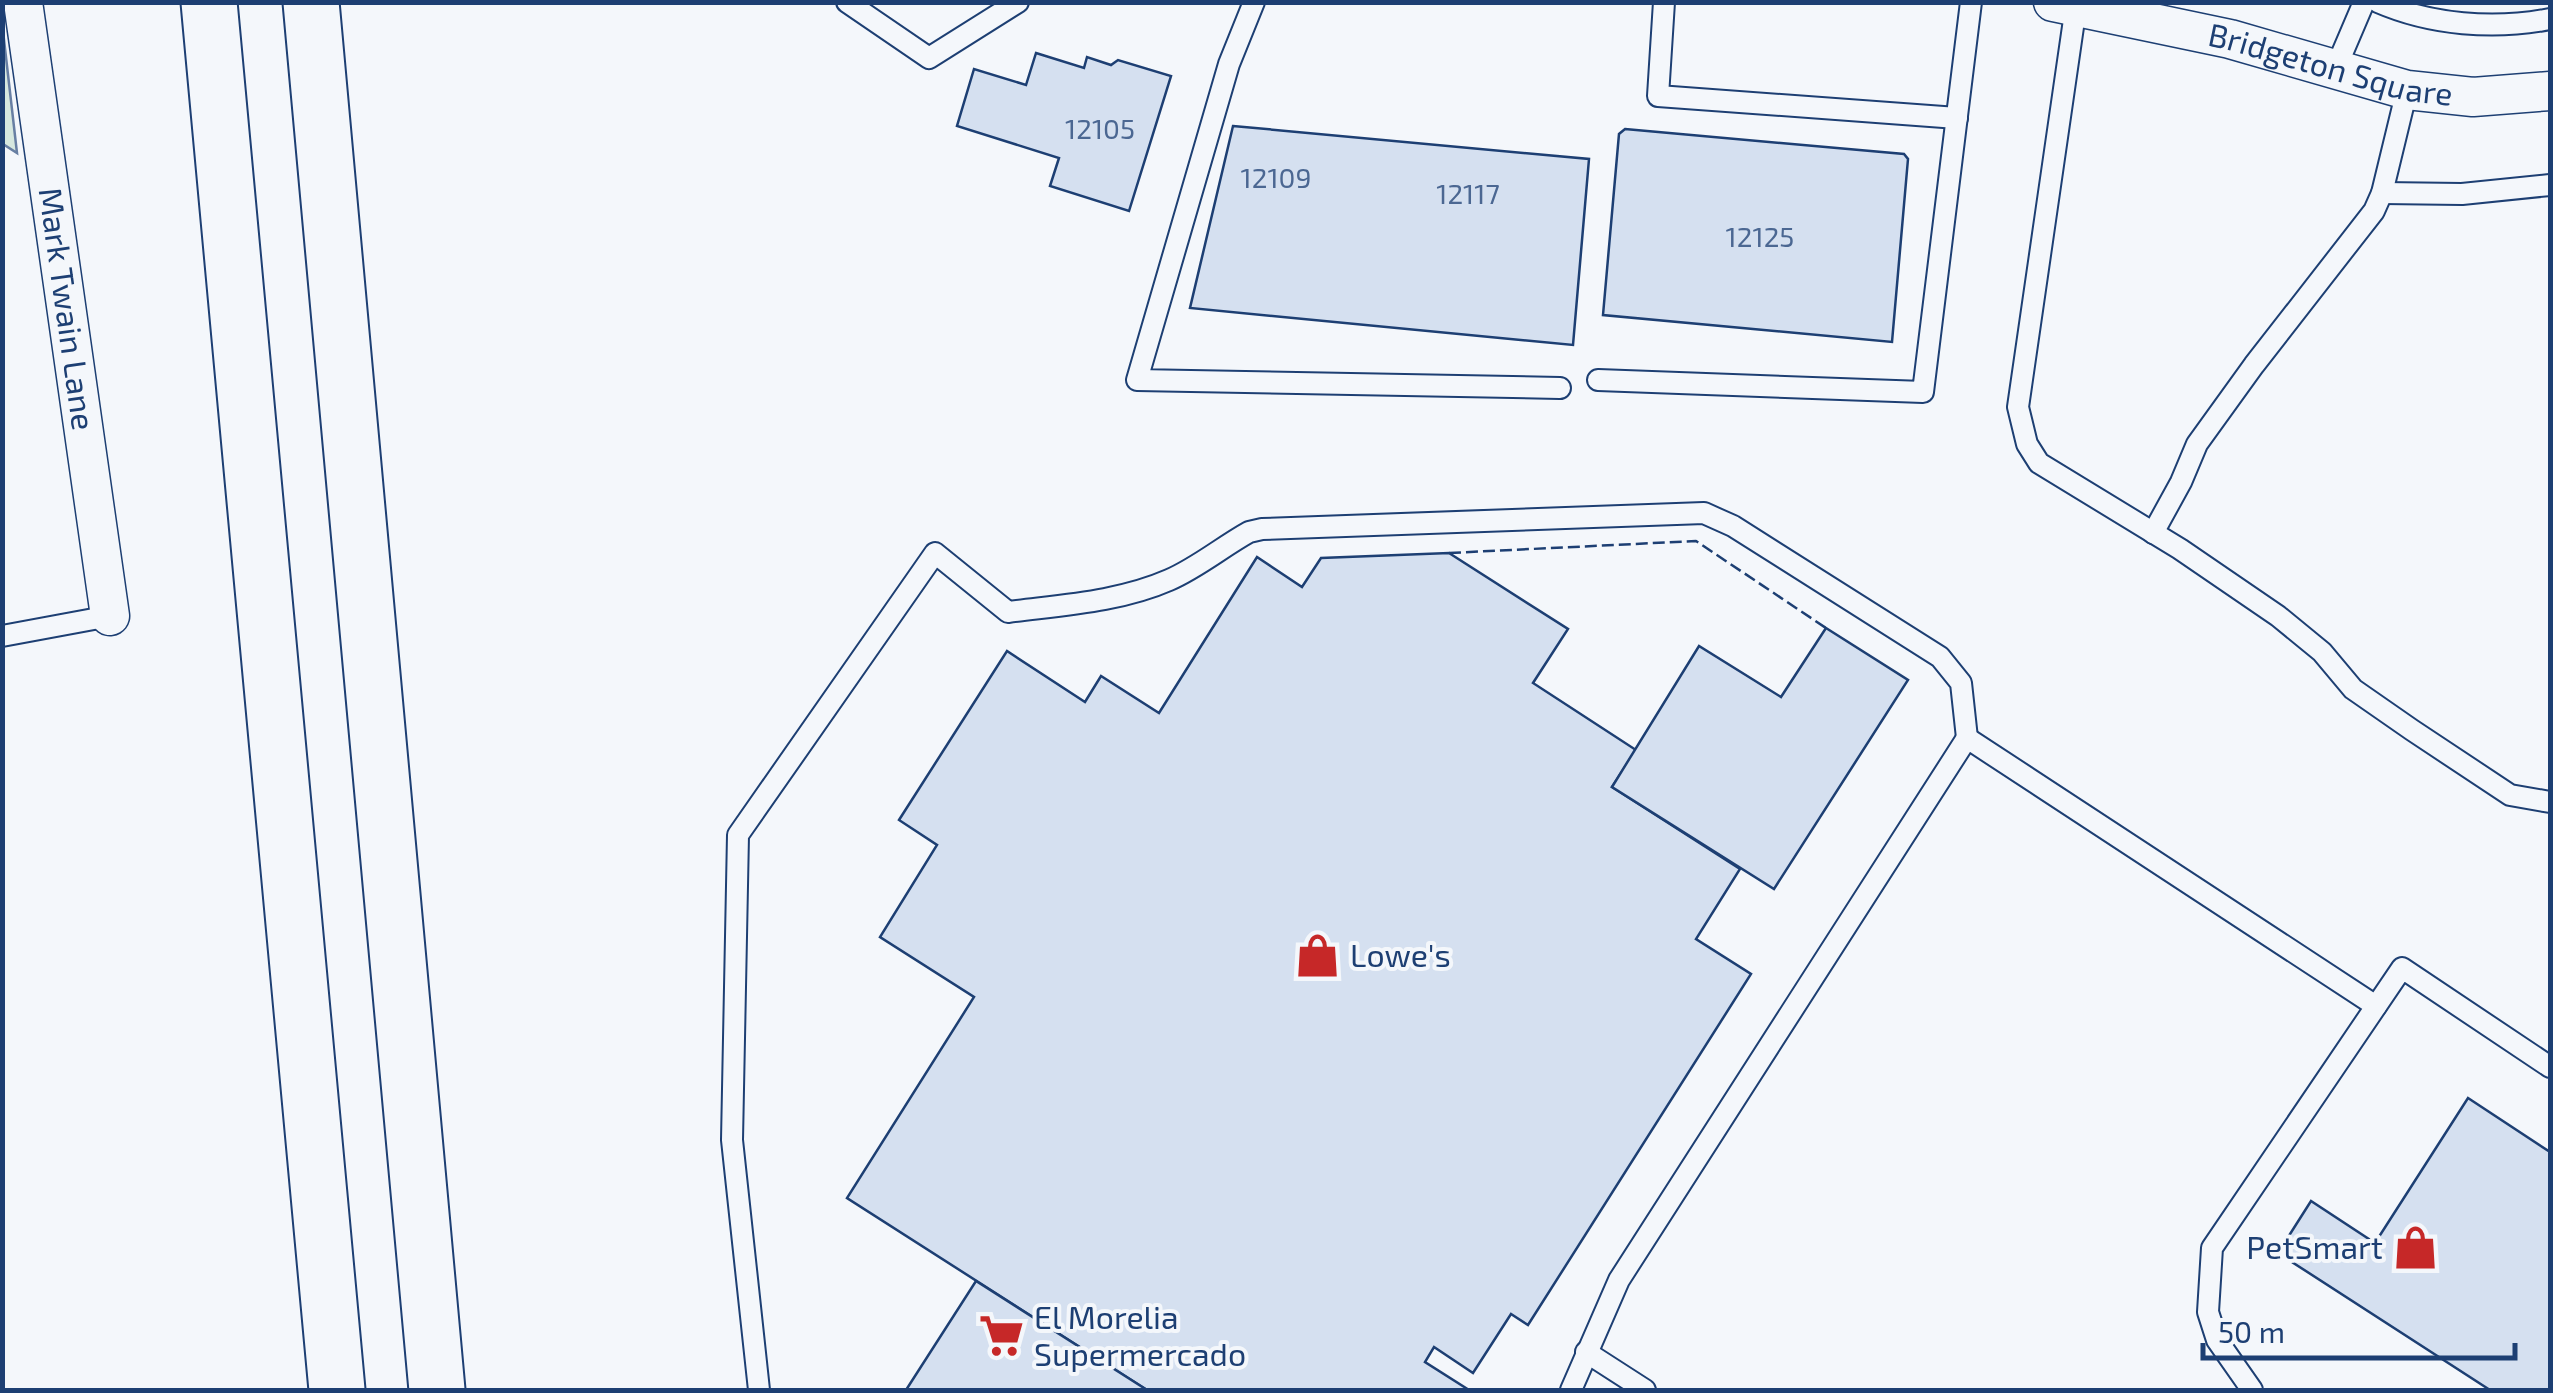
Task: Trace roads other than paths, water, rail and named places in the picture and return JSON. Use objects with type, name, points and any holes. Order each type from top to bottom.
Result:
[{"type":"highway","points":[[210,2],[337,1390]]},
{"type":"highway","points":[[311,2],[437,1390]]},
{"type":"street","name":"Mark Twain Lane","points":[[23,2],[110,616]]},
{"type":"street","name":"Bridgeton Square","points":[[2065,4],[2230,39],[2407,90],[2473,97],[2550,91]]},
{"type":"lane","points":[[847,2],[929,58],[1018,2]]},
{"type":"lane","points":[[1254,2],[1229,64],[1137,380],[1560,388]]},
{"type":"lane","points":[[1664,2],[1658,96],[1957,118]]},
{"type":"lane","points":[[1598,380],[1923,392],[1971,2]]},
{"type":"lane","points":[[2336,70],[2364,2]]},
{"type":"lane","points":[[2378,2],[2403,13],[2443,22],[2532,23],[2550,19]]},
{"type":"lane","points":[[2065,4],[2018,408],[2027,444],[2039,463],[2278,616],[2322,652],[2353,690],[2510,794],[2550,802]]},
{"type":"lane","points":[[2153,533],[2197,444],[2374,211],[2407,90]]},
{"type":"lane","points":[[2382,193],[2462,194],[2550,185]]},
{"type":"lane","points":[[759,1390],[732,1140],[738,836],[935,553],[1008,612],[1152,587],[1186,571],[1237,538],[1262,529],[1704,513],[1733,526],[1940,657],[1961,683],[1966,738],[1620,1280],[1571,1390]]},
{"type":"lane","points":[[2,636],[110,616]]},
{"type":"lane","points":[[1966,738],[2376,1006]]},
{"type":"lane","points":[[2252,1390],[2217,1340],[2208,1312],[2212,1248],[2402,968],[2550,1067]]},
{"type":"lane","points":[[1586,1352],[1645,1390]]},
{"type":"place","name":"Lowe's","points":[[1317,956]]},
{"type":"place","name":"PetSmart","points":[[2416,1248]]},
{"type":"place","name":"El Morelia Supermercado","points":[[1001,1336]]}]
